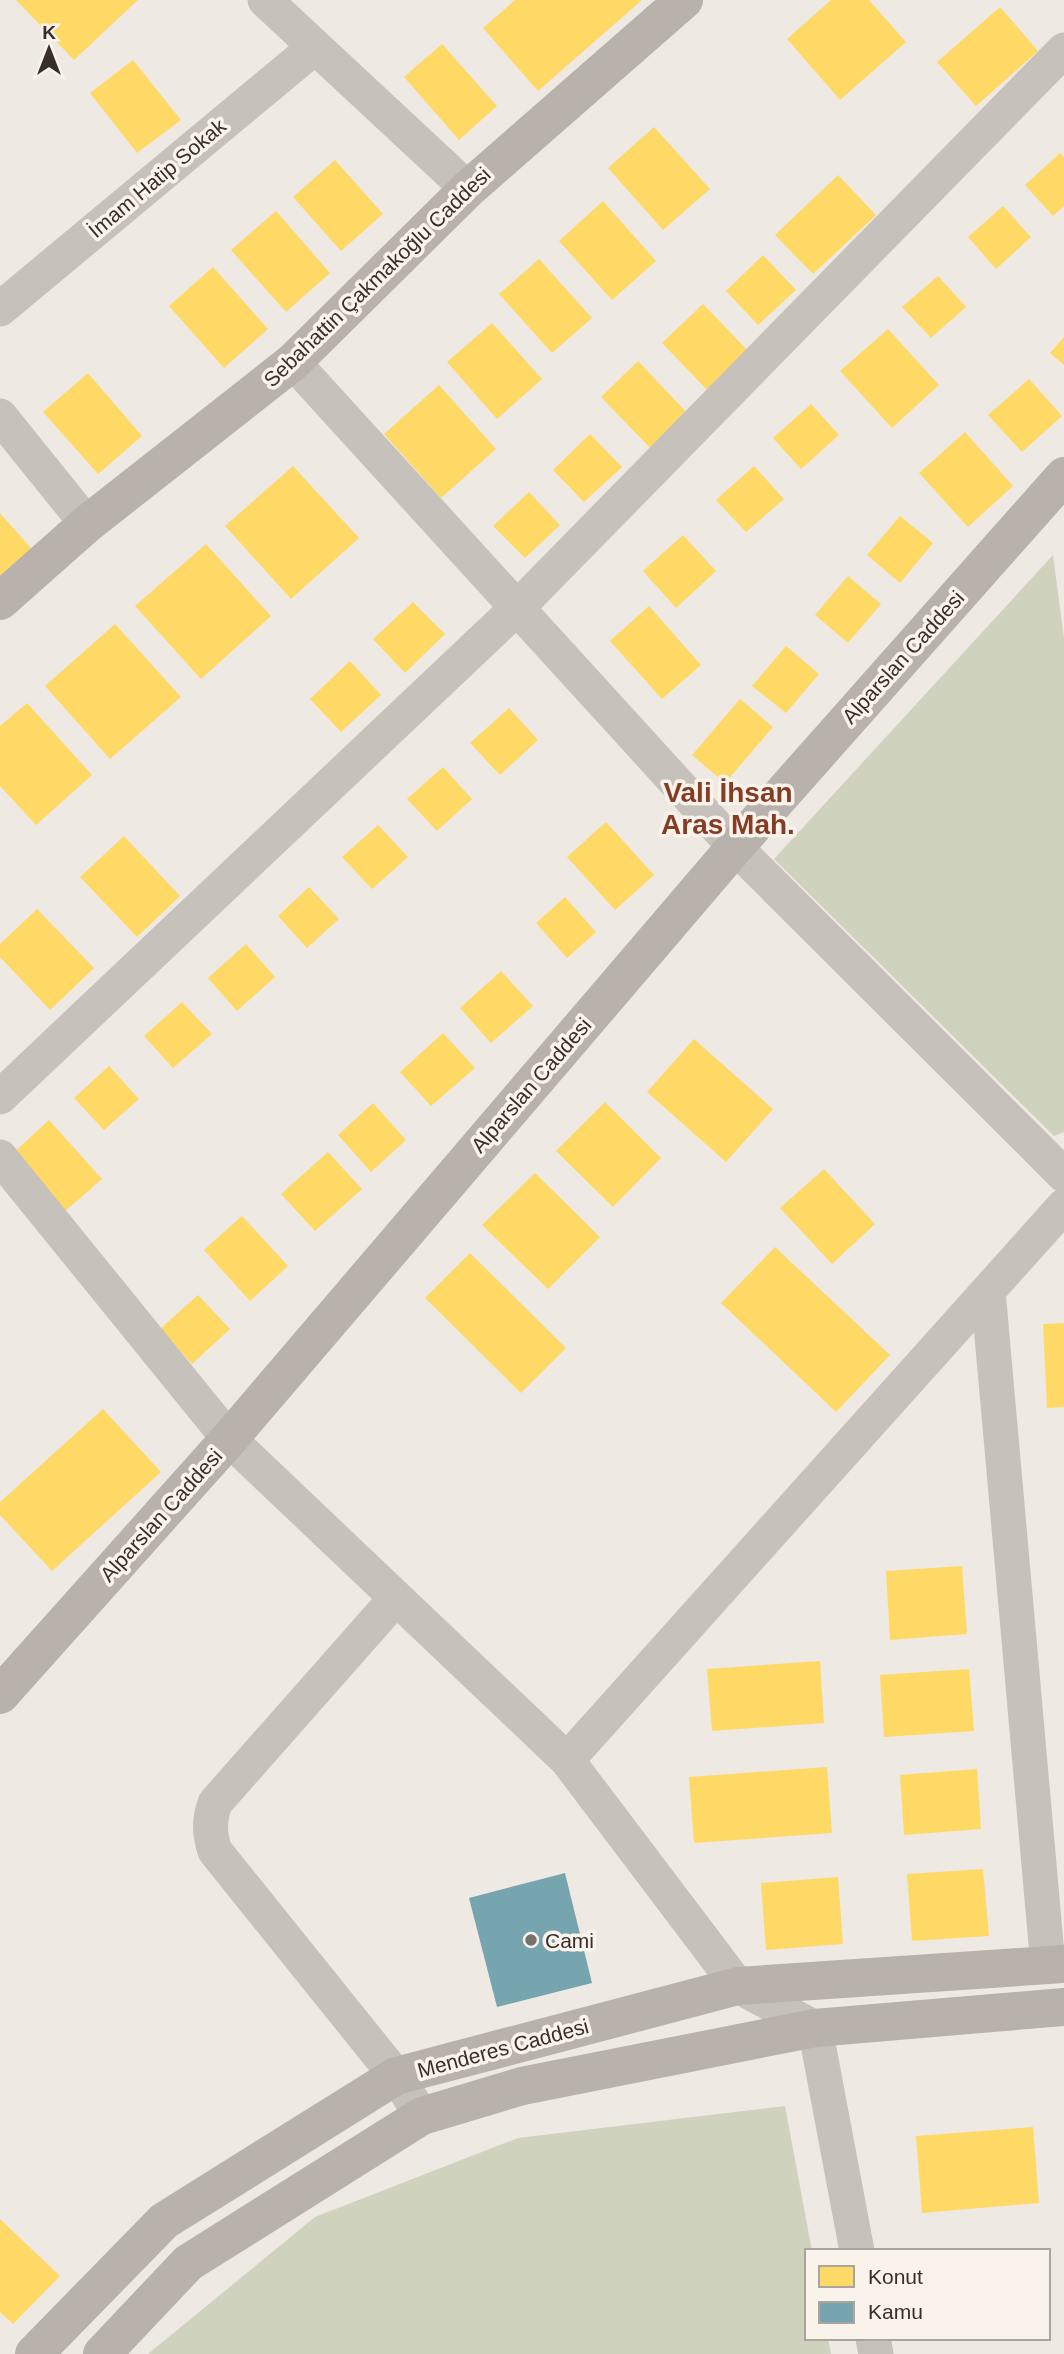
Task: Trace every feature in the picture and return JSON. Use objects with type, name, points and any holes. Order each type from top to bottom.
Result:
[{"type":"main road","name":"Sebahattin Çakmakoğlu Caddesi","points":[[0,601],[88,524],[293,362],[468,189],[684,0]]},
{"type":"main road","name":"Alparslan Caddesi","points":[[0,1695],[229,1439],[735,848],[1064,476]]},
{"type":"main road","name":"Menderes Caddesi","points":[[34,2354],[164,2221],[396,2076],[738,1986],[1056,1965]]},
{"type":"main road","name":"Menderes Caddesi","points":[[102,2354],[188,2263],[422,2116],[522,2086],[815,2028],[1064,2007]]},
{"type":"street","points":[[265,0],[468,189]]},
{"type":"street","name":"İmam Hatip Sokak","points":[[0,309],[315,47]]},
{"type":"street","points":[[0,1097],[517,608],[1064,50]]},
{"type":"street","points":[[293,362],[735,848],[1064,1175]]},
{"type":"street","points":[[0,416],[88,524]]},
{"type":"street","points":[[0,1157],[229,1439],[567,1760],[738,1986],[815,2028],[857,2249]]},
{"type":"street","points":[[567,1760],[1064,1206]]},
{"type":"street","points":[[988,1291],[1056,1965]]},
{"type":"street","points":[[396,1598],[215,1803],[210,1819],[210,1836],[215,1851],[396,2076],[422,2116]]},
{"type":"green space","points":[[1053,555],[1064,638],[1064,1132],[1054,1136],[774,859]]},
{"type":"green space","points":[[785,2106],[812,2249],[805,2249],[805,2340],[828,2340],[831,2354],[148,2354],[315,2217],[518,2138]]},
{"type":"building: Konut","points":[[16,0],[138,0],[74,60]]},
{"type":"building: Konut","points":[[515,0],[642,0],[538,91],[483,28]]},
{"type":"building: Konut","points":[[831,0],[869,0],[906,42],[840,100],[787,39]]},
{"type":"building: Konut","points":[[1000,7],[1038,51],[976,106],[937,62]]},
{"type":"building: Konut","points":[[442,44],[497,106],[459,140],[404,77]]},
{"type":"building: Konut","points":[[133,60],[181,120],[137,153],[90,93]]},
{"type":"building: Konut","points":[[654,127],[710,189],[663,230],[608,168]]},
{"type":"building: Konut","points":[[1060,153],[1064,157],[1064,206],[1053,216],[1025,185]]},
{"type":"building: Konut","points":[[335,160],[383,214],[341,251],[293,197]]},
{"type":"building: Konut","points":[[838,175],[876,215],[813,274],[775,235]]},
{"type":"building: Konut","points":[[603,201],[656,261],[612,300],[559,241]]},
{"type":"building: Konut","points":[[1003,206],[1031,237],[996,269],[968,237]]},
{"type":"building: Konut","points":[[276,211],[330,273],[286,312],[231,250]]},
{"type":"building: Konut","points":[[763,255],[796,290],[758,325],[726,291]]},
{"type":"building: Konut","points":[[539,259],[592,318],[552,353],[499,294]]},
{"type":"building: Konut","points":[[213,267],[268,329],[224,368],[169,306]]},
{"type":"building: Konut","points":[[938,276],[966,307],[931,338],[902,307]]},
{"type":"building: Konut","points":[[703,304],[754,357],[713,396],[662,343]]},
{"type":"building: Konut","points":[[492,323],[542,379],[497,419],[447,362]]},
{"type":"building: Konut","points":[[888,329],[939,385],[892,428],[840,371]]},
{"type":"building: Konut","points":[[1064,337],[1064,365],[1050,353]]},
{"type":"building: Konut","points":[[638,361],[691,417],[654,452],[601,397]]},
{"type":"building: Konut","points":[[88,373],[142,436],[98,474],[43,412]]},
{"type":"building: Konut","points":[[1029,379],[1062,416],[1022,452],[988,415]]},
{"type":"building: Konut","points":[[439,385],[496,449],[441,498],[384,434]]},
{"type":"building: Konut","points":[[811,404],[839,435],[801,469],[773,438]]},
{"type":"building: Konut","points":[[965,432],[1013,486],[968,527],[919,473]]},
{"type":"building: Konut","points":[[590,434],[622,467],[584,502],[553,470]]},
{"type":"building: Konut","points":[[293,466],[359,538],[291,599],[225,526]]},
{"type":"building: Konut","points":[[754,466],[784,499],[746,532],[716,500]]},
{"type":"building: Konut","points":[[529,492],[560,525],[525,558],[493,526]]},
{"type":"building: Konut","points":[[0,513],[37,555],[0,587]]},
{"type":"building: Konut","points":[[900,516],[933,543],[900,583],[867,555]]},
{"type":"building: Konut","points":[[683,535],[716,571],[676,608],[643,571]]},
{"type":"building: Konut","points":[[206,544],[271,616],[201,679],[135,606]]},
{"type":"building: Konut","points":[[848,576],[881,604],[848,643],[815,615]]},
{"type":"building: Konut","points":[[413,602],[445,634],[405,673],[373,639]]},
{"type":"building: Konut","points":[[649,606],[701,665],[662,699],[610,641]]},
{"type":"building: Konut","points":[[115,624],[181,697],[110,759],[45,686]]},
{"type":"building: Konut","points":[[786,646],[819,674],[786,713],[752,686]]},
{"type":"building: Konut","points":[[350,661],[381,695],[341,732],[310,699]]},
{"type":"building: Konut","points":[[740,699],[773,727],[725,783],[692,755]]},
{"type":"building: Konut","points":[[27,703],[92,775],[36,825],[0,786],[0,726]]},
{"type":"building: Konut","points":[[509,708],[538,740],[500,775],[470,743]]},
{"type":"building: Konut","points":[[443,767],[472,799],[437,831],[407,799]]},
{"type":"building: Konut","points":[[606,822],[654,875],[615,910],[567,857]]},
{"type":"building: Konut","points":[[378,825],[408,857],[372,889],[342,857]]},
{"type":"building: Konut","points":[[124,836],[180,896],[137,937],[80,877]]},
{"type":"building: Konut","points":[[309,887],[339,919],[307,948],[278,916]]},
{"type":"building: Konut","points":[[565,897],[596,932],[567,958],[536,923]]},
{"type":"building: Konut","points":[[37,909],[94,968],[50,1010],[0,957],[0,944]]},
{"type":"building: Konut","points":[[246,944],[275,977],[237,1011],[208,978]]},
{"type":"building: Konut","points":[[501,971],[533,1006],[491,1043],[460,1008]]},
{"type":"building: Konut","points":[[182,1002],[212,1034],[173,1068],[144,1036]]},
{"type":"building: Konut","points":[[443,1033],[475,1068],[431,1106],[400,1072]]},
{"type":"building: Konut","points":[[694,1039],[773,1109],[726,1162],[647,1092]]},
{"type":"building: Konut","points":[[109,1066],[139,1099],[104,1130],[74,1098]]},
{"type":"building: Konut","points":[[605,1102],[661,1158],[613,1207],[556,1151]]},
{"type":"building: Konut","points":[[373,1103],[406,1140],[371,1172],[338,1135]]},
{"type":"building: Konut","points":[[49,1120],[102,1179],[63,1213],[11,1155]]},
{"type":"building: Konut","points":[[328,1152],[362,1189],[315,1231],[281,1194]]},
{"type":"building: Konut","points":[[824,1169],[875,1224],[832,1264],[780,1208]]},
{"type":"building: Konut","points":[[535,1173],[600,1237],[548,1289],[482,1225]]},
{"type":"building: Konut","points":[[242,1216],[288,1266],[250,1301],[204,1250]]},
{"type":"building: Konut","points":[[775,1247],[890,1355],[836,1412],[721,1303]]},
{"type":"building: Konut","points":[[470,1253],[566,1348],[521,1393],[425,1298]]},
{"type":"building: Konut","points":[[198,1295],[230,1329],[192,1364],[160,1329]]},
{"type":"building: Konut","points":[[1064,1323],[1064,1407],[1047,1408],[1043,1324]]},
{"type":"building: Konut","points":[[103,1409],[161,1472],[52,1571],[0,1515],[0,1502]]},
{"type":"building: Konut","points":[[962,1566],[967,1634],[890,1640],[886,1571]]},
{"type":"building: Konut","points":[[820,1661],[824,1723],[712,1731],[707,1669]]},
{"type":"building: Konut","points":[[969,1669],[974,1731],[884,1737],[880,1675]]},
{"type":"building: Konut","points":[[827,1767],[832,1833],[694,1843],[689,1777]]},
{"type":"building: Konut","points":[[977,1769],[981,1829],[904,1835],[900,1775]]},
{"type":"building: Konut","points":[[983,1869],[989,1936],[912,1941],[907,1874]]},
{"type":"building: Konut","points":[[838,1877],[843,1944],[766,1950],[761,1883]]},
{"type":"building: Konut","points":[[1033,2127],[1039,2203],[922,2213],[916,2136]]},
{"type":"building: Konut","points":[[0,2219],[60,2276],[13,2324],[0,2312]]},
{"type":"building: Kamu","name":"Cami","points":[[565,1873],[592,1983],[497,2007],[469,1898]]},
{"type":"place","name":"Cami","points":[[531,1940]]},
{"type":"district","name":"Vali İhsan Aras Mah.","points":[[728,808]]}]
